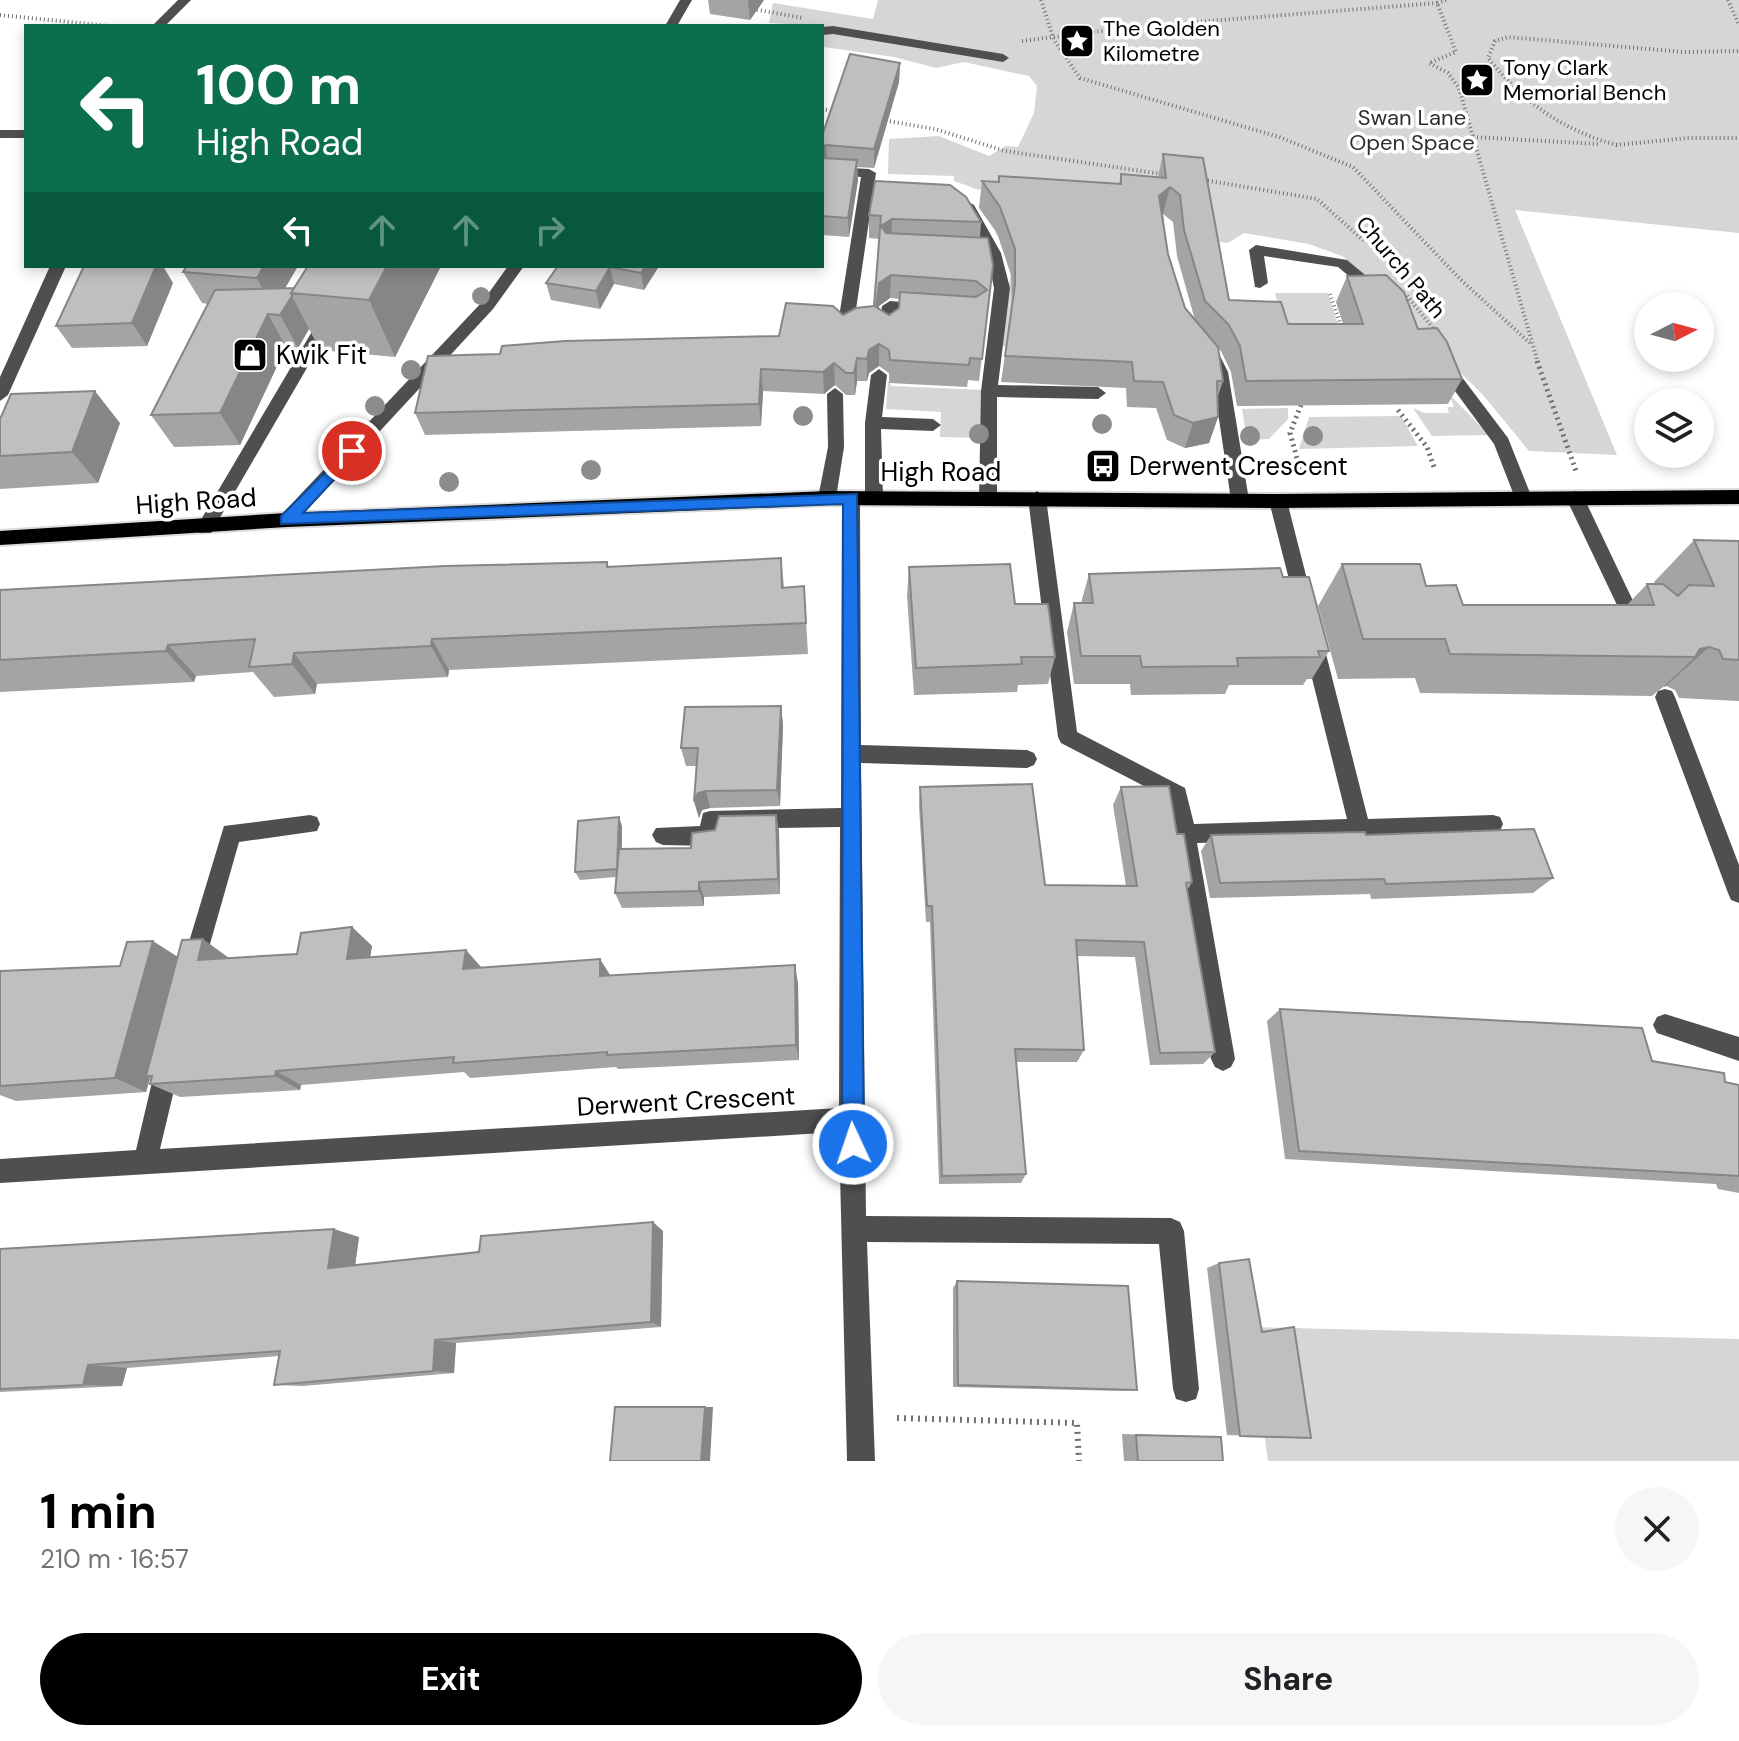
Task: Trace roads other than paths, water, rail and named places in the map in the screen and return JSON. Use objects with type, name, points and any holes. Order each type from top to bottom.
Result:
[{"type":"main road","name":"High Road","points":[[0,538],[205,528],[287,520],[827,498],[1278,501],[1739,497]]},
{"type":"street","points":[[160,24],[185,0]]},
{"type":"street","points":[[675,24],[686,0]]},
{"type":"street","points":[[824,31],[1003,58]]},
{"type":"street","points":[[0,134],[24,134]]},
{"type":"street","points":[[827,171],[869,173],[845,330]]},
{"type":"street","points":[[954,199],[964,203],[975,215],[994,253],[1002,288],[989,391],[988,498]]},
{"type":"street","points":[[1260,283],[1256,250],[1342,263],[1385,298]]},
{"type":"street","points":[[949,252],[994,253]]},
{"type":"street","points":[[0,395],[57,268]]},
{"type":"street","points":[[287,520],[488,305],[515,268]]},
{"type":"street","points":[[887,330],[890,306],[946,310]]},
{"type":"street","points":[[205,528],[334,307]]},
{"type":"street","points":[[1205,350],[1220,372],[1240,500]]},
{"type":"street","points":[[1437,356],[1502,442],[1523,498]]},
{"type":"street","points":[[861,1461],[851,1119],[851,754],[863,498],[879,375]]},
{"type":"street","points":[[989,391],[1098,393]]},
{"type":"street","points":[[827,498],[836,447],[835,394]]},
{"type":"street","points":[[873,423],[933,425]]},
{"type":"street","points":[[1037,498],[1068,737],[1178,794],[1223,1059]]},
{"type":"street","points":[[1580,498],[1636,626]]},
{"type":"street","points":[[1278,501],[1349,771],[1360,828]]},
{"type":"street","points":[[1665,697],[1739,893]]},
{"type":"street","points":[[851,754],[1027,759]]},
{"type":"street","points":[[663,835],[711,836],[710,820],[851,817]]},
{"type":"street","points":[[188,984],[231,833],[310,824]]},
{"type":"street","points":[[1187,834],[1493,824]]},
{"type":"street","points":[[1665,1025],[1739,1049]]},
{"type":"street","points":[[145,1162],[173,1044]]},
{"type":"street","name":"Derwent Crescent","points":[[0,1171],[851,1119]]},
{"type":"street","points":[[855,1229],[1171,1231],[1186,1389]]},
{"type":"place","name":"The Golden Kilometre","points":[[1077,41]]},
{"type":"place","name":"Tony Clark Memorial Bench","points":[[1477,80]]},
{"type":"place","name":"Kwik Fit","points":[[250,355]]},
{"type":"place","name":"Derwent Crescent","points":[[1103,466]]},
{"type":"park label","name":"Swan Lane Open Space","points":[[1412,130]]}]
